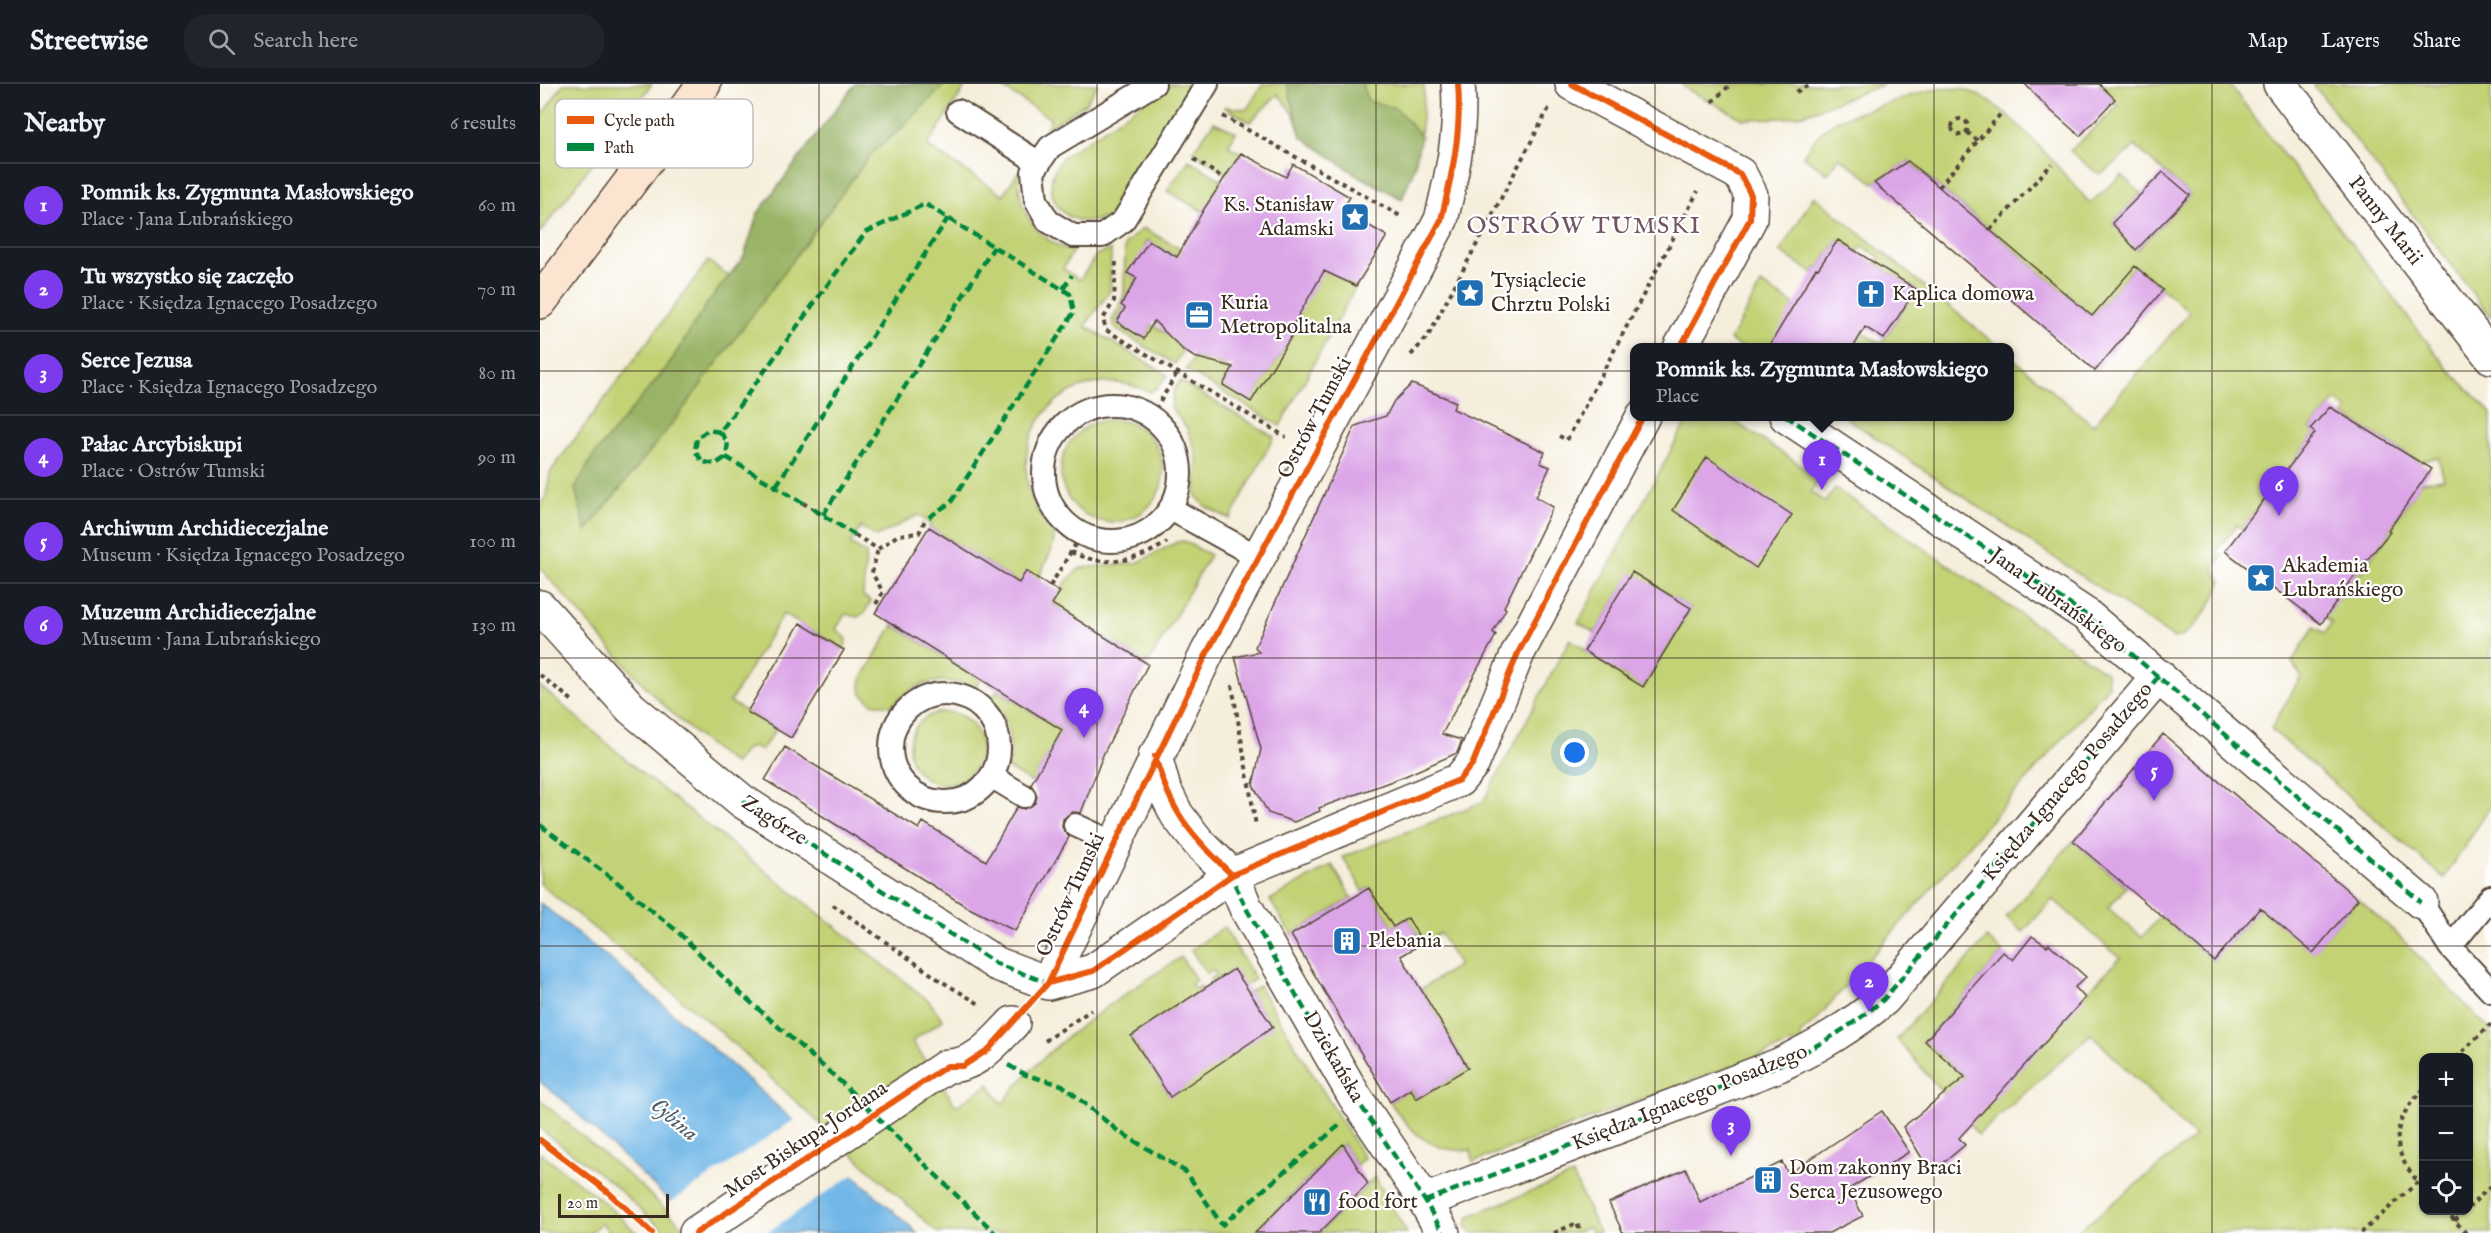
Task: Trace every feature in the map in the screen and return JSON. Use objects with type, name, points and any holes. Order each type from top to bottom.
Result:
[{"type":"street","points":[[693,99],[704,84]]},
{"type":"street","name":"Ostrów Tumski","points":[[1048,983],[1155,756],[1258,557],[1441,220],[1455,159],[1460,105],[1458,84]]},
{"type":"street","name":"Panny Marii","points":[[2280,84],[2491,357]]},
{"type":"street","points":[[1562,93],[1715,160],[1740,174],[1751,195],[1750,219],[1683,343]]},
{"type":"street","points":[[540,303],[641,168]]},
{"type":"street","name":"Ostrów Tumski","points":[[1048,983],[1093,971],[1232,875],[1263,864],[1459,780],[1473,763],[1518,653],[1641,421]]},
{"type":"street","name":"Jana Lubrańskiego","points":[[1792,421],[2086,615],[2421,902]]},
{"type":"street","name":"Zagórze","points":[[540,607],[631,708],[742,801],[997,964],[1048,983]]},
{"type":"street","name":"Księdza Ignacego Posadzego","points":[[1425,1201],[1779,1065],[1825,1043],[1857,1022],[1884,999],[2159,676]]},
{"type":"street","points":[[1155,756],[1164,789],[1178,815],[1199,843],[1232,875]]},
{"type":"street","name":"Dziekańska","points":[[1232,875],[1246,908],[1355,1097],[1425,1201],[1443,1233]]},
{"type":"street","name":"Most Biskupa Jordana","points":[[696,1233],[934,1074],[947,1066],[963,1066],[989,1049],[1013,1023]]},
{"type":"lane","points":[[1154,84],[1050,147],[1033,172],[1036,200],[1048,221],[1073,236],[1102,236],[1124,221],[1207,84]]},
{"type":"lane","points":[[958,111],[1039,163]]},
{"type":"lane","points":[[1107,405],[1132,407],[1151,417],[1171,437],[1180,461],[1179,486],[1170,509],[1153,528],[1130,539],[1077,543],[1048,497],[1044,472],[1049,447],[1062,426],[1083,411],[1107,405]]},
{"type":"lane","points":[[1170,509],[1258,557]]},
{"type":"lane","points":[[940,694],[957,695],[972,702],[985,713],[996,735],[997,761],[991,776],[980,789],[966,798],[941,802],[917,795],[904,784],[895,770],[891,753],[892,736],[898,721],[909,708],[923,699],[940,694]]},
{"type":"lane","points":[[991,776],[1024,796]]},
{"type":"lane","points":[[1075,825],[1114,843]]},
{"type":"lane","points":[[2450,947],[2491,897]]},
{"type":"lane","points":[[2421,902],[2450,947],[2491,992]]},
{"type":"path","points":[[1712,102],[1731,84]]},
{"type":"path","points":[[1796,92],[1811,84]]},
{"type":"path","points":[[1405,362],[1428,336],[1562,93]]},
{"type":"path","points":[[1939,187],[2003,111]]},
{"type":"path","points":[[1220,114],[1404,218]]},
{"type":"path","points":[[1962,119],[1968,126],[1967,132],[1959,134],[1954,131],[1953,125],[1962,119]]},
{"type":"path","points":[[1967,132],[1978,141]]},
{"type":"path","points":[[1186,154],[1220,176]]},
{"type":"path","points":[[1559,436],[1567,440],[1715,160]]},
{"type":"path","points":[[1990,230],[2052,164]]},
{"type":"path","points":[[1116,255],[1114,301],[1103,319],[1106,330],[1286,437]]},
{"type":"path","points":[[1151,417],[1178,373]]},
{"type":"path","points":[[803,503],[813,509]]},
{"type":"path","points":[[876,604],[883,592],[872,573],[878,549],[898,535],[919,533],[925,520]]},
{"type":"path","points":[[855,536],[878,549]]},
{"type":"path","points":[[1050,586],[1077,543],[1093,560],[1122,561],[1147,553],[1172,539]]},
{"type":"path","points":[[1231,682],[1263,864]]},
{"type":"path","points":[[1035,1047],[1092,1010]]},
{"type":"path","points":[[2461,1053],[2491,1024]]},
{"type":"path","points":[[2361,1233],[2418,1182],[2400,1159],[2398,1124],[2411,1101],[2419,1094]]},
{"type":"path","points":[[2473,1203],[2491,1186]]},
{"type":"path","points":[[2450,1215],[2466,1233]]},
{"type":"path","points":[[2455,1221],[2461,1215]]},
{"type":"path","points":[[1554,1233],[1577,1223],[1580,1231]]},
{"type":"green space","points":[[563,84],[652,84],[641,99],[555,99],[555,168],[589,168],[540,233],[540,118]]},
{"type":"green space","points":[[855,84],[967,84],[927,146],[1003,195],[1018,172],[1020,173],[1019,187],[1025,212],[1049,240],[1073,251],[1063,269],[1080,280],[1097,254],[1111,250],[1110,291],[1085,326],[1168,375],[1157,388],[1150,392],[1116,383],[1085,386],[1059,399],[1040,419],[1029,445],[1027,474],[1035,505],[1055,534],[1052,549],[1038,579],[1019,583],[929,527],[931,524],[918,515],[876,537],[861,527],[850,544],[866,554],[863,596],[871,601],[865,612],[858,617],[845,614],[836,629],[847,639],[844,649],[783,614],[730,702],[776,729],[761,751],[754,746],[745,750],[735,764],[682,722],[657,698],[540,568],[540,505],[546,496],[550,473],[556,464],[708,261],[729,276],[744,257],[758,213]]},
{"type":"green space","points":[[855,84],[945,84],[903,127],[872,153],[675,420],[586,531],[575,489],[593,456],[668,366],[706,305],[744,257],[758,213]]},
{"type":"green space","points":[[997,84],[1098,84],[1085,104],[1045,130],[1051,119]]},
{"type":"green space","points":[[1171,84],[1198,84],[1114,213],[1098,220],[1084,221],[1071,217],[1060,209],[1054,199],[1051,186],[1054,171],[1063,157]]},
{"type":"green space","points":[[1263,84],[1424,84],[1419,143],[1402,199],[1354,173],[1301,136],[1293,113],[1278,94],[1250,122],[1224,107],[1247,109]]},
{"type":"green space","points":[[1287,84],[1363,84],[1368,101],[1396,108],[1421,136],[1414,169],[1402,199],[1354,173],[1301,136]]},
{"type":"green space","points":[[1682,84],[1885,84],[1804,114],[1786,118],[1743,119],[1685,88]]},
{"type":"green space","points":[[2099,84],[2229,84],[2448,369],[2491,413],[2491,806],[2444,878],[2271,729],[2301,676],[2292,662],[2314,627],[2325,633],[2332,623],[2325,618],[2358,571],[2363,573],[2364,567],[2390,533],[2388,531],[2422,482],[2444,479],[2438,457],[2420,462],[2344,415],[2348,410],[2336,400],[2310,429],[2315,433],[2242,529],[2237,525],[2217,551],[2223,556],[2214,568],[2221,582],[2219,589],[2196,624],[2181,636],[2174,638],[1851,421],[2014,421],[2014,359],[2093,425],[2190,312],[2135,266],[2092,316],[1909,161],[1874,183],[1839,157],[1828,174],[1803,156],[1812,143],[1827,127],[1844,118],[1920,93],[1951,88],[1961,89],[1995,105],[2012,120],[2090,203],[2122,175],[2141,194],[2112,223],[2137,250],[2190,195],[2135,146],[2102,174],[2097,173],[2070,151],[2118,106]]},
{"type":"green space","points":[[2313,84],[2491,84],[2491,317],[2484,308]]},
{"type":"green space","points":[[1214,122],[1236,132],[1228,146],[1241,153],[1227,175],[1193,151]]},
{"type":"green space","points":[[1189,160],[1223,181],[1230,227],[1167,191]]},
{"type":"green space","points":[[1814,196],[1994,343],[1882,343],[1916,289],[1875,263],[1880,257],[1862,246],[1858,252],[1838,240],[1813,273],[1780,252]]},
{"type":"green space","points":[[1143,228],[1182,250],[1233,289],[1147,240],[1144,245],[1153,251],[1128,273],[1137,278],[1117,322],[1144,338],[1152,325],[1176,339],[1175,342],[1183,350],[1175,364],[1117,330],[1112,321],[1124,295],[1125,244]]},
{"type":"green space","points":[[1323,270],[1356,286],[1280,426],[1186,370],[1194,357],[1205,360],[1207,357],[1231,371],[1223,385],[1251,401],[1297,328],[1291,324]]},
{"type":"green space","points":[[1761,284],[1793,304],[1789,343],[1735,343],[1730,340]]},
{"type":"green space","points":[[1862,332],[1879,343],[1855,343]]},
{"type":"green space","points":[[1180,381],[1274,437],[1230,519],[1206,507],[1196,496],[1197,456],[1187,428],[1171,408],[1174,390]]},
{"type":"green space","points":[[1112,420],[1131,424],[1148,435],[1159,452],[1163,471],[1159,490],[1148,507],[1131,518],[1112,522],[1093,518],[1076,507],[1065,490],[1061,471],[1065,452],[1076,435],[1093,424]]},
{"type":"green space","points":[[1687,421],[1734,421],[1820,478],[1811,492],[1825,502],[1835,488],[2107,673],[2108,687],[1814,1022],[1800,1034],[1802,1040],[1473,1162],[1471,1150],[1444,1148],[1423,1139],[1406,1123],[1390,1102],[1411,1089],[1416,1099],[1468,1068],[1421,989],[1459,965],[1440,933],[1423,943],[1408,918],[1393,927],[1369,888],[1363,891],[1343,857],[1483,802],[1570,639],[1585,649],[1584,651],[1643,687],[1691,608],[1632,573],[1595,633],[1578,623]]},
{"type":"green space","points":[[1184,541],[1210,555],[1148,664],[1052,604],[1066,582],[1080,568],[1137,563],[1177,542]]},
{"type":"green space","points":[[893,625],[981,679],[975,688],[958,682],[930,682],[913,689],[890,706],[871,703],[861,692],[861,680]]},
{"type":"green space","points":[[540,686],[643,774],[929,1001],[943,1020],[912,1041],[956,1106],[989,1084],[1002,1104],[1041,1060],[1062,1041],[1181,957],[1196,980],[1191,984],[1195,989],[1200,986],[1203,989],[1131,1037],[1170,1096],[1272,1026],[1249,992],[1259,986],[1364,1158],[1356,1165],[1343,1144],[1260,1227],[1265,1233],[938,1233],[722,1033],[540,884]]},
{"type":"green space","points":[[997,690],[1062,730],[1032,783],[1009,769],[1009,732],[1003,716],[991,699]]},
{"type":"green space","points":[[952,712],[971,722],[979,734],[981,748],[979,762],[971,774],[959,782],[938,784],[919,774],[911,762],[909,741],[919,722],[931,714]]},
{"type":"green space","points":[[2073,841],[2126,887],[2108,908],[2142,937],[2161,916],[2214,961],[2260,908],[2313,952],[2358,899],[2394,931],[2491,1031],[2491,1233],[2076,1233],[2195,1137],[2091,1034],[1978,1135],[1897,1039],[1987,938],[2003,952],[1925,1041],[1978,1090],[2083,996],[2120,958],[2053,899],[2023,932],[2006,917]]},
{"type":"green space","points":[[1332,865],[1352,898],[1291,935],[1270,900]]},
{"type":"green space","points":[[1224,927],[1255,979],[1245,986],[1234,970],[1213,983],[1210,979],[1216,975],[1213,970],[1206,973],[1191,950]]},
{"type":"green space","points":[[540,1100],[641,1186],[690,1233],[666,1233],[614,1185],[540,1129]]},
{"type":"green space","points":[[540,1153],[601,1200],[637,1233],[611,1233],[601,1223],[590,1233],[540,1233]]},
{"type":"green space","points":[[1573,1175],[1599,1233],[1592,1233],[1589,1227],[1575,1233],[1471,1233],[1466,1226],[1469,1216]]},
{"type":"green space","points":[[1375,1177],[1407,1233],[1319,1233]]},
{"type":"water","name":"Cybina","points":[[540,903],[623,970],[735,1068],[917,1233],[704,1233],[563,1100],[540,1082]]},
{"type":"pier","points":[[797,1118],[857,1172],[766,1233],[699,1233],[668,1204]]},
{"type":"building","points":[[2025,84],[2099,84],[2115,99],[2080,136]]},
{"type":"building","points":[[1241,153],[1286,177],[1293,164],[1350,197],[1342,210],[1387,236],[1356,286],[1324,271],[1293,325],[1297,327],[1251,402],[1223,385],[1233,367],[1194,357],[1183,350],[1154,321],[1144,339],[1117,322],[1125,308],[1121,305],[1137,278],[1127,273],[1149,241],[1177,257],[1204,209]]},
{"type":"building","points":[[1908,161],[2092,316],[2135,266],[2163,290],[2095,371],[1874,183]]},
{"type":"building","points":[[2163,172],[2190,195],[2136,250],[2112,223]]},
{"type":"building","points":[[1838,240],[1916,289],[1884,339],[1865,327],[1856,343],[1771,343],[1816,268],[1818,269]]},
{"type":"building","points":[[1412,384],[1456,402],[1453,409],[1545,452],[1540,463],[1550,467],[1536,497],[1553,507],[1504,607],[1506,609],[1493,632],[1496,635],[1442,734],[1462,740],[1457,753],[1403,777],[1319,808],[1320,811],[1294,822],[1268,813],[1253,785],[1261,749],[1235,657],[1259,652],[1255,647],[1355,426],[1386,416],[1394,401]]},
{"type":"building","points":[[2330,407],[2431,469],[2388,531],[2390,532],[2358,571],[2321,624],[2225,551],[2315,433],[2310,429]]},
{"type":"building","points":[[1707,457],[1792,515],[1756,568],[1673,510]]},
{"type":"building","points":[[929,527],[1019,583],[1026,571],[1060,592],[1052,604],[1148,664],[1103,755],[1081,813],[1073,812],[1063,819],[1062,827],[1069,837],[1015,931],[967,907],[765,780],[785,747],[919,829],[923,822],[986,861],[1017,807],[1024,809],[1035,803],[1037,796],[1031,784],[1062,730],[875,613]]},
{"type":"building","points":[[1632,572],[1691,608],[1643,687],[1584,651]]},
{"type":"building","points":[[800,623],[844,650],[791,738],[747,712]]},
{"type":"building","points":[[2163,734],[2358,899],[2313,953],[2260,908],[2214,961],[2073,841]]},
{"type":"building","points":[[1369,888],[1393,927],[1408,918],[1423,943],[1401,956],[1468,1068],[1416,1099],[1411,1089],[1390,1102],[1291,935]]},
{"type":"building","points":[[2032,936],[2047,946],[2049,944],[2086,977],[2075,987],[2085,998],[1959,1138],[1965,1145],[1931,1173],[1903,1127],[1965,1077],[1925,1041],[2003,952],[2013,960]]},
{"type":"building","points":[[1234,969],[1273,1027],[1170,1097],[1131,1036]]},
{"type":"building","points":[[1882,1111],[1909,1152],[1849,1189],[1863,1216],[1829,1233],[1623,1233],[1609,1203],[1686,1169],[1700,1202],[1782,1162],[1788,1174]]},
{"type":"building","name":"food fort","points":[[1343,1144],[1368,1184],[1319,1233],[1255,1233]]},
{"type":"marked path","points":[[803,503],[726,457],[728,442],[720,432],[866,232],[925,204],[1070,294],[1074,312],[951,502],[925,520]]},
{"type":"marked path","points":[[776,486],[948,218]]},
{"type":"marked path","points":[[823,515],[994,247]]},
{"type":"marked path","points":[[1063,289],[1072,275]]},
{"type":"marked path","points":[[1794,421],[2086,615],[2421,902]]},
{"type":"marked path","points":[[720,432],[708,430],[697,438],[695,451],[703,462],[716,464],[726,457]]},
{"type":"marked path","points":[[813,509],[855,535]]},
{"type":"marked path","points":[[1425,1201],[1779,1065],[1847,1027],[1884,999],[2159,676]]},
{"type":"marked path","points":[[742,801],[997,964],[1048,983]]},
{"type":"marked path","points":[[540,825],[617,882],[677,931],[730,984],[842,1083],[995,1233]]},
{"type":"marked path","points":[[1229,872],[1246,908],[1355,1097],[1425,1201],[1443,1233]]},
{"type":"marked path","points":[[1008,1065],[1026,1075],[1062,1085],[1118,1131],[1186,1172],[1222,1225],[1342,1123]]},
{"type":"cycle path","points":[[696,1233],[947,1066],[963,1066],[989,1049],[1048,983],[1208,651],[1441,220],[1457,136],[1458,84]]},
{"type":"cycle path","points":[[1572,84],[1740,174],[1751,195],[1750,219],[1683,343]]},
{"type":"cycle path","points":[[1048,983],[1093,971],[1232,875],[1459,780],[1473,763],[1518,653],[1640,421]]},
{"type":"cycle path","points":[[1155,756],[1168,793],[1184,822],[1204,847],[1232,875]]},
{"type":"cycle path","points":[[540,1140],[608,1192],[652,1233]]},
{"type":"place","name":"Ks. Stanisław Adamski","points":[[1355,217]]},
{"type":"place","name":"Tysiąclecie Chrztu Polski","points":[[1470,293]]},
{"type":"place","name":"Kaplica domowa","points":[[1871,294]]},
{"type":"place","name":"Kuria Metropolitalna","points":[[1199,315]]},
{"type":"place","name":"Pomnik ks. Zygmunta Masłowskiego","points":[[1822,490]]},
{"type":"place","name":"Muzeum Archidiecezjalne","points":[[2279,516]]},
{"type":"place","name":"Akademia Lubrańskiego","points":[[2261,578]]},
{"type":"place","name":"Pałac Arcybiskupi","points":[[1084,738]]},
{"type":"place","name":"Archiwum Archidiecezjalne","points":[[2154,801]]},
{"type":"place","name":"Plebania","points":[[1347,941]]},
{"type":"place","name":"Tu wszystko się zaczęło","points":[[1869,1012]]},
{"type":"place","name":"Serce Jezusa","points":[[1731,1156]]},
{"type":"place","name":"Dom zakonny Braci Serca Jezusowego","points":[[1768,1180]]},
{"type":"place","name":"food fort","points":[[1317,1202]]},
{"type":"district","name":"OSTRÓW TUMSKI","points":[[1584,226]]}]
